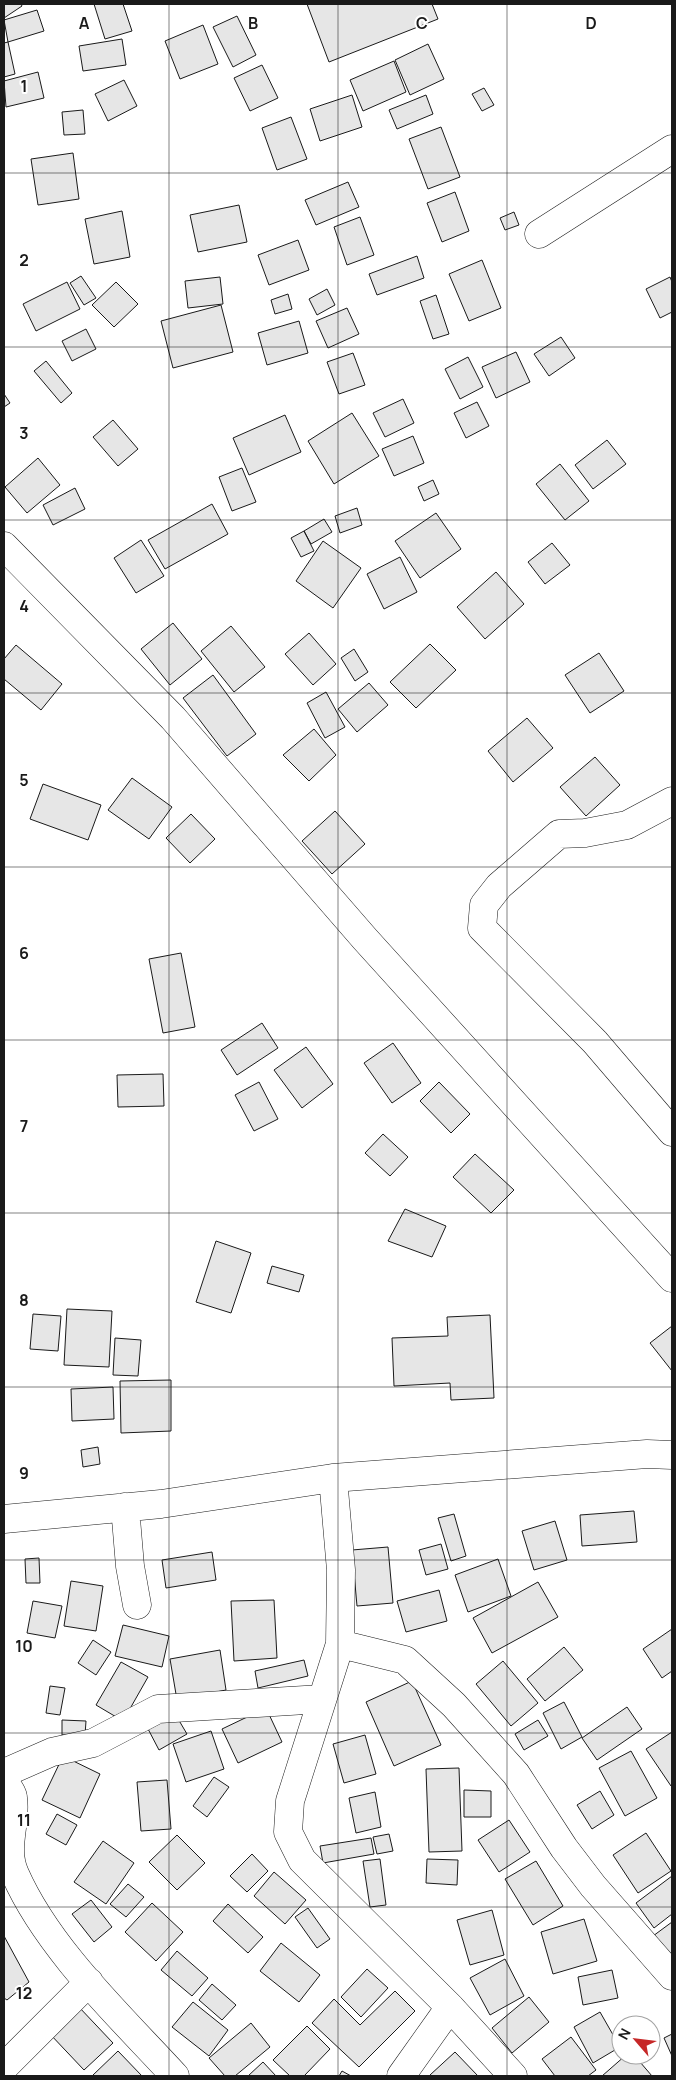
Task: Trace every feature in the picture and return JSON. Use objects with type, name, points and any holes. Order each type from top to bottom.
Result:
[{"type":"street","points":[[539,234],[672,149]]},
{"type":"street","points":[[4,546],[173,718],[365,939],[672,1278]]},
{"type":"street","points":[[672,801],[628,825],[585,833],[560,834],[498,886],[484,905],[482,928],[595,1042],[672,1132]]},
{"type":"street","points":[[4,1519],[125,1507],[332,1478],[647,1454],[672,1455]]},
{"type":"street","points":[[332,1478],[341,1570],[340,1644],[290,1801],[288,1832],[302,1860],[450,2007],[513,2076]]},
{"type":"street","points":[[125,1507],[130,1566],[137,1605]]},
{"type":"street","points":[[340,1644],[405,1660],[454,1705],[516,1774],[564,1848],[593,1886],[672,1976]]},
{"type":"street","points":[[4,1774],[52,1752],[93,1742],[158,1709],[322,1699]]},
{"type":"street","points":[[4,1782],[14,1796],[10,1843],[13,1871],[34,1912],[89,1982],[175,2076]]},
{"type":"street","points":[[4,2068],[89,1982]]},
{"type":"street","points":[[401,2076],[450,2007]]},
{"type":"building","points":[[4,4],[21,4],[22,6],[4,18]]},
{"type":"building","points":[[94,4],[123,4],[132,31],[105,39]]},
{"type":"building","points":[[307,4],[432,4],[438,19],[329,62]]},
{"type":"building","points":[[37,10],[44,31],[8,42],[4,20]]},
{"type":"building","points":[[237,16],[256,55],[233,67],[213,27]]},
{"type":"building","points":[[203,25],[218,64],[180,79],[165,41]]},
{"type":"building","points":[[122,39],[126,65],[83,71],[79,46]]},
{"type":"building","points":[[8,42],[15,74],[4,77],[4,43]]},
{"type":"building","points":[[428,44],[444,79],[410,95],[395,60]]},
{"type":"building","points":[[394,61],[406,92],[363,111],[350,80]]},
{"type":"building","points":[[262,65],[278,98],[250,111],[234,78]]},
{"type":"building","points":[[38,72],[44,98],[6,107],[4,81]]},
{"type":"building","points":[[124,80],[137,106],[108,121],[95,94]]},
{"type":"building","points":[[484,88],[494,105],[482,111],[472,94]]},
{"type":"building","points":[[352,95],[362,127],[320,141],[310,109]]},
{"type":"building","points":[[426,95],[433,114],[397,129],[389,110]]},
{"type":"building","points":[[83,110],[85,134],[64,135],[62,112]]},
{"type":"building","points":[[291,117],[307,159],[277,170],[262,128]]},
{"type":"building","points":[[441,127],[460,177],[428,189],[409,139]]},
{"type":"building","points":[[73,153],[79,199],[38,205],[31,159]]},
{"type":"building","points":[[348,182],[359,207],[316,225],[305,200]]},
{"type":"building","points":[[455,192],[469,231],[442,242],[427,203]]},
{"type":"building","points":[[239,205],[247,242],[198,252],[190,215]]},
{"type":"building","points":[[122,211],[130,257],[94,264],[85,219]]},
{"type":"building","points":[[514,212],[519,225],[505,230],[500,218]]},
{"type":"building","points":[[360,217],[374,255],[347,265],[334,227]]},
{"type":"building","points":[[298,240],[309,270],[269,285],[258,255]]},
{"type":"building","points":[[417,256],[424,278],[377,295],[369,274]]},
{"type":"building","points":[[482,260],[501,308],[469,321],[449,274]]},
{"type":"building","points":[[81,276],[96,298],[84,305],[70,283]]},
{"type":"building","points":[[220,277],[223,304],[188,308],[185,281]]},
{"type":"building","points":[[670,277],[672,282],[672,312],[660,318],[646,289]]},
{"type":"building","points":[[67,282],[80,309],[36,331],[23,304]]},
{"type":"building","points":[[116,282],[138,304],[114,327],[92,305]]},
{"type":"building","points":[[327,289],[335,305],[317,315],[309,299]]},
{"type":"building","points":[[288,294],[292,309],[275,314],[271,300]]},
{"type":"building","points":[[436,295],[449,334],[433,339],[420,301]]},
{"type":"building","points":[[221,305],[233,352],[173,368],[161,321]]},
{"type":"building","points":[[347,308],[359,334],[328,348],[316,321]]},
{"type":"building","points":[[299,321],[308,353],[267,365],[258,333]]},
{"type":"building","points":[[86,329],[96,349],[72,361],[62,341]]},
{"type":"building","points":[[561,337],[575,358],[549,376],[534,354]]},
{"type":"building","points":[[516,352],[530,382],[496,398],[482,367]]},
{"type":"building","points":[[353,353],[365,385],[339,394],[327,362]]},
{"type":"building","points":[[468,357],[483,387],[460,399],[445,369]]},
{"type":"building","points":[[46,361],[72,393],[61,403],[34,371]]},
{"type":"building","points":[[4,394],[10,403],[4,407]]},
{"type":"building","points":[[403,399],[414,423],[385,437],[373,413]]},
{"type":"building","points":[[477,402],[489,426],[466,438],[454,413]]},
{"type":"building","points":[[352,413],[379,456],[334,484],[308,441]]},
{"type":"building","points":[[285,415],[301,452],[249,475],[233,438]]},
{"type":"building","points":[[113,420],[138,449],[118,466],[93,437]]},
{"type":"building","points":[[413,436],[424,463],[394,476],[382,449]]},
{"type":"building","points":[[607,440],[626,464],[593,489],[575,465]]},
{"type":"building","points":[[38,458],[60,485],[27,513],[5,487]]},
{"type":"building","points":[[560,464],[589,501],[565,520],[536,484]]},
{"type":"building","points":[[242,468],[256,502],[232,511],[219,477]]},
{"type":"building","points":[[433,480],[439,494],[424,501],[418,487]]},
{"type":"building","points":[[75,488],[85,509],[53,525],[43,505]]},
{"type":"building","points":[[212,504],[228,534],[165,569],[148,540]]},
{"type":"building","points":[[357,508],[362,525],[340,533],[335,516]]},
{"type":"building","points":[[436,513],[461,549],[420,578],[395,541]]},
{"type":"building","points":[[324,519],[332,532],[311,544],[304,531]]},
{"type":"building","points":[[304,531],[314,551],[301,557],[291,538]]},
{"type":"building","points":[[141,540],[164,576],[136,593],[114,558]]},
{"type":"building","points":[[323,541],[361,568],[333,608],[296,581]]},
{"type":"building","points":[[552,543],[570,565],[545,584],[528,562]]},
{"type":"building","points":[[400,557],[417,592],[384,609],[367,574]]},
{"type":"building","points":[[496,572],[524,604],[485,639],[457,607]]},
{"type":"building","points":[[173,623],[202,659],[170,685],[141,649]]},
{"type":"building","points":[[231,626],[265,667],[234,692],[201,651]]},
{"type":"building","points":[[309,633],[336,664],[313,685],[285,654]]},
{"type":"building","points":[[430,644],[456,670],[416,708],[390,682]]},
{"type":"building","points":[[16,645],[62,684],[41,710],[4,679],[4,659]]},
{"type":"building","points":[[354,649],[368,672],[355,681],[341,658]]},
{"type":"building","points":[[599,653],[624,691],[590,713],[565,675]]},
{"type":"building","points":[[213,675],[256,734],[227,756],[183,698]]},
{"type":"building","points":[[369,683],[388,705],[357,732],[338,709]]},
{"type":"building","points":[[326,692],[345,727],[325,738],[307,703]]},
{"type":"building","points":[[527,718],[553,748],[513,782],[488,751]]},
{"type":"building","points":[[314,729],[336,755],[309,781],[283,755]]},
{"type":"building","points":[[595,757],[620,785],[586,816],[560,787]]},
{"type":"building","points":[[132,778],[172,807],[149,839],[108,810]]},
{"type":"building","points":[[43,784],[101,805],[88,840],[30,819]]},
{"type":"building","points":[[335,811],[365,844],[332,874],[302,841]]},
{"type":"building","points":[[191,814],[215,839],[190,863],[166,838]]},
{"type":"building","points":[[181,953],[195,1027],[163,1033],[149,959]]},
{"type":"building","points":[[262,1023],[278,1048],[237,1075],[221,1050]]},
{"type":"building","points":[[393,1043],[421,1083],[392,1103],[364,1063]]},
{"type":"building","points":[[306,1047],[333,1084],[302,1108],[274,1070]]},
{"type":"building","points":[[163,1074],[164,1106],[118,1107],[117,1075]]},
{"type":"building","points":[[259,1082],[278,1119],[254,1131],[235,1095]]},
{"type":"building","points":[[439,1082],[470,1114],[451,1133],[420,1101]]},
{"type":"building","points":[[383,1134],[408,1157],[390,1176],[365,1153]]},
{"type":"building","points":[[475,1154],[514,1190],[491,1213],[453,1177]]},
{"type":"building","points":[[405,1209],[446,1226],[432,1257],[388,1241]]},
{"type":"building","points":[[216,1241],[251,1253],[231,1313],[196,1302]]},
{"type":"building","points":[[272,1266],[304,1275],[299,1292],[267,1283]]},
{"type":"building","points":[[67,1309],[112,1311],[109,1367],[64,1365]]},
{"type":"building","points":[[33,1314],[61,1316],[58,1351],[30,1349]]},
{"type":"building","points":[[490,1315],[494,1398],[451,1400],[450,1383],[394,1386],[392,1338],[448,1336],[447,1317]]},
{"type":"building","points":[[672,1326],[672,1371],[650,1343]]},
{"type":"building","points":[[115,1338],[141,1340],[138,1376],[113,1375]]},
{"type":"building","points":[[171,1380],[171,1431],[121,1433],[120,1381]]},
{"type":"building","points":[[113,1387],[114,1419],[72,1421],[71,1389]]},
{"type":"building","points":[[98,1447],[100,1464],[83,1467],[81,1450]]},
{"type":"building","points":[[634,1511],[637,1542],[582,1546],[580,1515]]},
{"type":"building","points":[[454,1514],[466,1556],[451,1561],[438,1518]]},
{"type":"building","points":[[555,1521],[567,1560],[534,1570],[522,1531]]},
{"type":"building","points":[[441,1544],[448,1569],[426,1575],[419,1550]]},
{"type":"building","points":[[388,1547],[393,1603],[357,1606],[352,1550]]},
{"type":"building","points":[[212,1552],[216,1580],[166,1588],[162,1560]]},
{"type":"building","points":[[39,1558],[40,1583],[26,1583],[25,1559]]},
{"type":"building","points":[[498,1559],[511,1596],[468,1612],[455,1575]]},
{"type":"building","points":[[71,1581],[103,1586],[96,1631],[64,1626]]},
{"type":"building","points":[[538,1582],[558,1617],[492,1653],[473,1618]]},
{"type":"building","points":[[439,1590],[447,1621],[406,1632],[397,1601]]},
{"type":"building","points":[[274,1600],[277,1658],[234,1661],[231,1601]]},
{"type":"building","points":[[33,1601],[62,1606],[55,1638],[27,1633]]},
{"type":"building","points":[[123,1625],[169,1636],[162,1667],[115,1656]]},
{"type":"building","points":[[672,1629],[672,1671],[662,1678],[643,1649]]},
{"type":"building","points":[[93,1640],[111,1652],[96,1675],[78,1663]]},
{"type":"building","points":[[564,1647],[583,1670],[545,1701],[527,1679]]},
{"type":"building","points":[[220,1650],[226,1690],[177,1700],[170,1659]]},
{"type":"building","points":[[304,1660],[308,1676],[258,1688],[255,1671]]},
{"type":"building","points":[[503,1661],[538,1703],[511,1726],[476,1684]]},
{"type":"building","points":[[121,1662],[148,1677],[123,1721],[96,1705]]},
{"type":"building","points":[[412,1681],[441,1745],[394,1766],[366,1702]]},
{"type":"building","points":[[50,1686],[65,1688],[60,1715],[46,1713]]},
{"type":"building","points":[[564,1702],[582,1737],[561,1749],[543,1713]]},
{"type":"building","points":[[627,1707],[642,1729],[597,1760],[582,1738]]},
{"type":"building","points":[[266,1708],[282,1742],[238,1763],[222,1729]]},
{"type":"building","points":[[174,1712],[187,1734],[159,1750],[147,1727]]},
{"type":"building","points":[[62,1720],[86,1721],[85,1735],[62,1735]]},
{"type":"building","points":[[538,1720],[548,1736],[524,1750],[515,1734]]},
{"type":"building","points":[[211,1731],[224,1769],[186,1782],[173,1744]]},
{"type":"building","points":[[672,1732],[672,1785],[671,1786],[646,1749]]},
{"type":"building","points":[[365,1735],[376,1774],[344,1783],[333,1744]]},
{"type":"building","points":[[631,1751],[657,1798],[625,1816],[599,1768]]},
{"type":"building","points":[[63,1756],[100,1774],[80,1818],[42,1800]]},
{"type":"building","points":[[459,1768],[462,1851],[429,1852],[426,1769]]},
{"type":"building","points":[[214,1777],[229,1787],[207,1817],[193,1806]]},
{"type":"building","points":[[167,1780],[171,1829],[141,1831],[137,1782]]},
{"type":"building","points":[[464,1790],[491,1791],[491,1817],[464,1817]]},
{"type":"building","points":[[600,1791],[614,1815],[592,1829],[577,1805]]},
{"type":"building","points":[[375,1792],[381,1827],[356,1833],[349,1798]]},
{"type":"building","points":[[57,1814],[77,1825],[66,1845],[46,1834]]},
{"type":"building","points":[[509,1820],[530,1852],[499,1872],[478,1840]]},
{"type":"building","points":[[646,1833],[671,1871],[638,1893],[613,1855]]},
{"type":"building","points":[[389,1834],[393,1851],[377,1854],[373,1837]]},
{"type":"building","points":[[177,1835],[205,1863],[177,1890],[149,1862]]},
{"type":"building","points":[[371,1838],[374,1854],[323,1863],[320,1846]]},
{"type":"building","points":[[103,1841],[134,1863],[106,1904],[74,1882]]},
{"type":"building","points":[[252,1854],[268,1871],[247,1892],[230,1876]]},
{"type":"building","points":[[380,1859],[386,1905],[370,1907],[363,1861]]},
{"type":"building","points":[[427,1859],[458,1860],[457,1885],[426,1883]]},
{"type":"building","points":[[536,1861],[563,1906],[533,1925],[505,1879]]},
{"type":"building","points":[[274,1872],[306,1900],[285,1924],[254,1896]]},
{"type":"building","points":[[672,1876],[672,1914],[654,1928],[636,1903]]},
{"type":"building","points":[[128,1884],[144,1897],[126,1917],[110,1904]]},
{"type":"building","points":[[91,1900],[112,1927],[94,1942],[72,1914]]},
{"type":"building","points":[[152,1903],[183,1932],[156,1961],[125,1932]]},
{"type":"building","points":[[228,1904],[263,1937],[248,1953],[213,1921]]},
{"type":"building","points":[[308,1908],[330,1939],[317,1948],[295,1917]]},
{"type":"building","points":[[492,1910],[504,1955],[470,1965],[457,1920]]},
{"type":"building","points":[[584,1919],[597,1961],[553,1974],[541,1932]]},
{"type":"building","points":[[672,1922],[672,1955],[669,1957],[653,1936]]},
{"type":"building","points":[[4,1936],[29,1982],[7,2000],[4,1998]]},
{"type":"building","points":[[281,1943],[320,1975],[299,2002],[260,1971]]},
{"type":"building","points":[[177,1951],[208,1978],[192,1996],[161,1970]]},
{"type":"building","points":[[505,1959],[524,1996],[490,2015],[470,1978]]},
{"type":"building","points":[[367,1969],[388,1988],[361,2017],[341,1997]]},
{"type":"building","points":[[612,1970],[618,1998],[583,2005],[578,1977]]},
{"type":"building","points":[[212,1984],[236,2005],[222,2020],[199,2000]]},
{"type":"building","points":[[395,1991],[415,2011],[359,2067],[312,2023],[334,1999],[360,2025]]},
{"type":"building","points":[[529,1997],[549,2022],[512,2053],[492,2028]]},
{"type":"building","points":[[193,2002],[228,2030],[209,2056],[172,2027]]},
{"type":"building","points":[[78,2006],[113,2043],[84,2070],[49,2033]]},
{"type":"building","points":[[600,2012],[611,2031],[611,2052],[593,2063],[574,2027]]},
{"type":"building","points":[[251,2023],[270,2047],[235,2076],[225,2076],[209,2058]]},
{"type":"building","points":[[307,2026],[330,2049],[304,2076],[290,2076],[273,2060]]},
{"type":"building","points":[[672,2034],[672,2056],[664,2038]]},
{"type":"building","points":[[571,2037],[596,2070],[588,2076],[555,2076],[542,2059]]},
{"type":"building","points":[[118,2051],[142,2076],[92,2076]]},
{"type":"building","points":[[455,2052],[478,2076],[430,2075]]},
{"type":"building","points":[[263,2062],[276,2076],[248,2076]]},
{"type":"building","points":[[615,2065],[643,2065],[652,2076],[602,2076]]},
{"type":"building","points":[[342,2071],[351,2076],[339,2076]]}]
